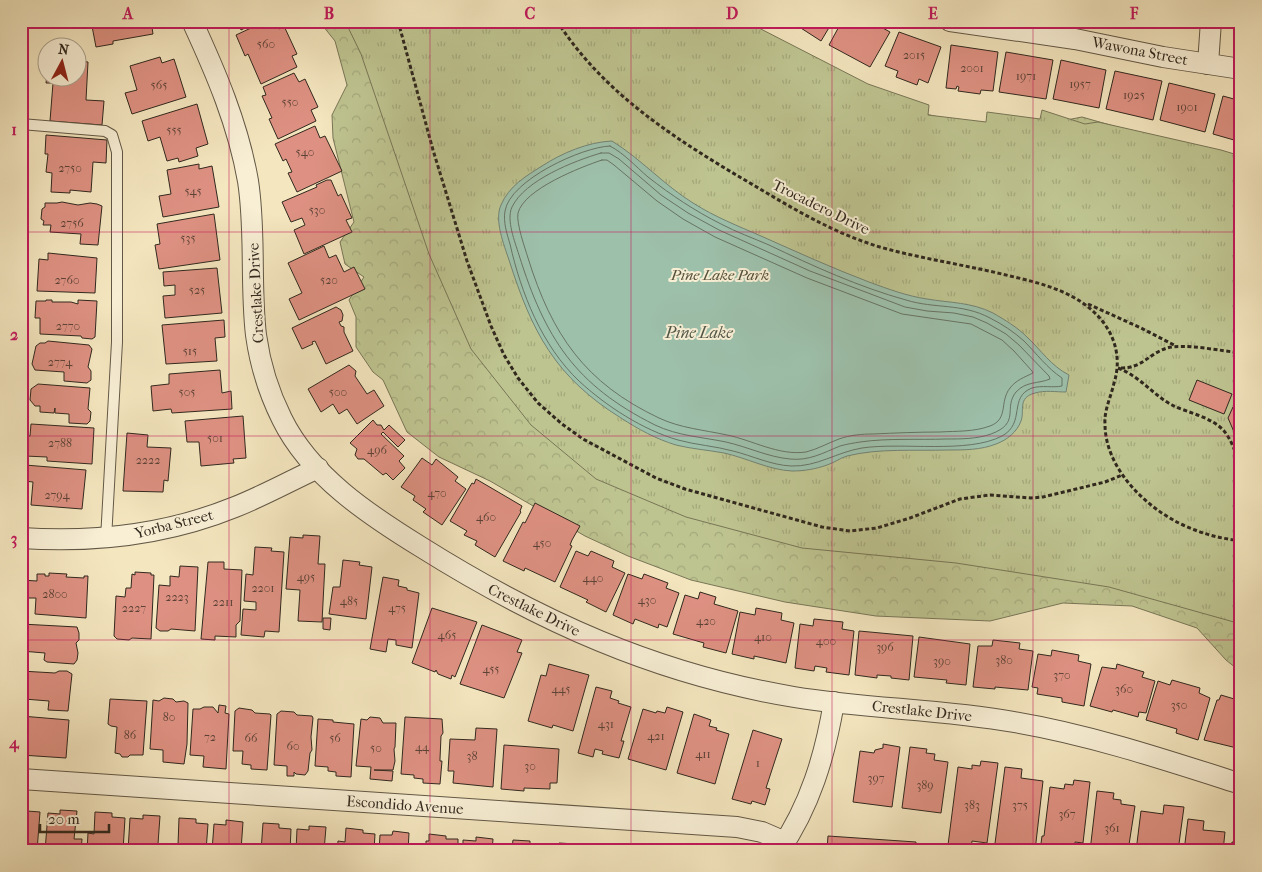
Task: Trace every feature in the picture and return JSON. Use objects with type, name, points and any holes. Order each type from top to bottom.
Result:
[{"type":"street","name":"Crestlake Drive","points":[[192,21],[222,87],[232,116],[246,172],[252,214],[256,336],[266,379],[284,424],[305,454],[350,498],[414,543],[482,584],[561,625],[603,643],[692,674],[768,692],[834,702],[974,716],[1050,729],[1091,738],[1241,784]]},
{"type":"street","name":"Wawona Street","points":[[950,21],[1075,39],[1163,57],[1241,69]]},
{"type":"street","points":[[1208,64],[1211,21]]},
{"type":"street","name":"Yorba Street","points":[[21,538],[106,539],[172,528],[235,507],[318,468]]},
{"type":"street","points":[[782,846],[797,823],[815,783],[827,741],[834,702]]},
{"type":"street","name":"Escondido Avenue","points":[[21,779],[737,827],[762,832],[782,846]]},
{"type":"lane","points":[[21,124],[104,131],[112,135],[118,152],[117,342],[106,539]]},
{"type":"path","points":[[398,21],[433,150],[467,261],[491,326],[504,355],[518,378],[538,403],[562,424],[583,438],[656,478],[685,489],[822,527],[850,531],[878,528],[960,499],[990,495],[1043,497],[1105,482],[1122,475]]},
{"type":"path","name":"Trocadero Drive","points":[[557,21],[590,64],[642,113],[696,150],[801,214],[869,244],[1042,284],[1058,289],[1079,300],[1101,319],[1111,335],[1117,352],[1118,368]]},
{"type":"path","points":[[1079,300],[1177,346],[1241,353]]},
{"type":"path","points":[[1118,368],[1137,366],[1159,351],[1177,346]]},
{"type":"path","points":[[1118,368],[1104,422],[1109,448],[1122,475],[1146,500],[1177,522],[1212,536],[1241,540]]},
{"type":"path","points":[[1118,368],[1137,378],[1172,405],[1222,428],[1241,466]]},
{"type":"green space","name":"Pine Lake Park","points":[[319,21],[738,21],[917,112],[981,127],[1046,124],[1082,117],[1222,157],[1241,550],[1241,672],[1226,660],[1197,628],[1132,606],[1063,603],[990,621],[876,616],[785,602],[691,580],[628,556],[585,536],[490,481],[439,457],[407,432],[383,380],[373,372],[356,347],[356,317],[349,300],[364,277],[345,264],[340,242],[354,222],[333,138],[332,115],[347,85],[335,41]]},
{"type":"green space","name":"Pine Lake Park","points":[[345,21],[749,21],[755,26],[868,84],[929,105],[928,115],[986,122],[987,112],[1040,119],[1042,110],[1085,124],[1098,122],[1241,156],[1241,624],[1109,587],[956,563],[802,548],[686,517],[596,479],[531,425],[471,349],[429,254],[361,54]]},
{"type":"water","name":"Pine Lake","points":[[612,141],[682,196],[727,221],[828,266],[890,290],[920,298],[969,305],[993,313],[1019,330],[1051,362],[1069,375],[1066,392],[1043,392],[1029,395],[1024,401],[1021,421],[1017,429],[1008,438],[990,446],[966,450],[897,450],[859,453],[814,469],[801,471],[783,470],[733,455],[676,445],[641,430],[598,402],[579,386],[549,351],[527,309],[499,225],[499,211],[504,198],[524,178],[550,161],[567,153],[585,146]]},
{"type":"building","points":[[91,21],[151,21],[153,34],[113,41],[113,44],[96,47]]},
{"type":"building","points":[[237,21],[259,21],[241,30]]},
{"type":"building","points":[[266,21],[276,21],[279,29],[284,26],[297,54],[292,56],[297,67],[261,84],[248,54],[245,56],[236,35]]},
{"type":"building","points":[[790,21],[833,21],[821,41]]},
{"type":"building","points":[[842,21],[870,21],[890,32],[870,67],[829,45]]},
{"type":"building","points":[[899,32],[941,47],[928,83],[919,79],[917,85],[896,77],[898,71],[885,66]]},
{"type":"building","points":[[951,45],[998,52],[993,91],[981,90],[980,94],[958,91],[959,87],[957,86],[956,89],[946,88]]},
{"type":"building","points":[[1006,52],[1053,60],[1046,99],[999,92]]},
{"type":"building","points":[[160,57],[162,63],[174,59],[186,97],[132,114],[125,93],[137,90],[130,66]]},
{"type":"building","points":[[1061,60],[1106,70],[1099,108],[1053,99]]},
{"type":"building","points":[[1115,71],[1162,81],[1153,120],[1106,109]]},
{"type":"building","points":[[294,73],[299,82],[305,79],[318,107],[311,110],[316,121],[278,139],[269,119],[272,118],[262,96],[266,95],[263,87]]},
{"type":"building","points":[[1169,83],[1215,94],[1205,132],[1160,120]]},
{"type":"building","points":[[53,88],[87,88],[86,100],[104,101],[102,125],[50,121]]},
{"type":"building","points":[[1223,96],[1241,101],[1241,142],[1213,134]]},
{"type":"building","points":[[197,104],[208,144],[196,148],[198,156],[179,162],[178,158],[167,161],[160,137],[148,141],[142,121]]},
{"type":"building","points":[[315,126],[320,138],[325,136],[342,171],[297,192],[288,173],[292,172],[286,159],[283,161],[275,144]]},
{"type":"building","points":[[46,135],[107,140],[106,163],[93,162],[91,192],[70,190],[70,193],[51,192],[52,173],[46,172],[48,154],[45,154]]},
{"type":"building","points":[[199,164],[199,169],[212,166],[219,207],[163,217],[159,196],[171,194],[167,170]]},
{"type":"building","points":[[331,180],[338,196],[341,194],[352,218],[346,220],[352,232],[304,254],[294,230],[305,225],[302,218],[291,222],[282,202],[317,187],[316,185]]},
{"type":"building","points":[[62,202],[78,205],[90,203],[102,206],[98,245],[80,244],[81,234],[50,232],[51,225],[43,225],[44,221],[41,219],[45,203]]},
{"type":"building","points":[[214,214],[220,260],[159,269],[155,245],[160,244],[157,224]]},
{"type":"building","points":[[324,246],[329,258],[336,255],[344,272],[354,267],[365,289],[299,320],[289,299],[302,293],[288,263]]},
{"type":"building","points":[[48,253],[97,258],[95,293],[37,291],[39,259],[48,260]]},
{"type":"building","points":[[217,268],[222,313],[165,318],[163,296],[175,295],[175,285],[164,286],[163,272]]},
{"type":"building","points":[[46,300],[78,304],[78,300],[97,301],[95,337],[92,339],[82,338],[81,336],[40,334],[40,318],[35,318],[36,301]]},
{"type":"building","points":[[336,307],[341,310],[343,315],[342,321],[339,322],[344,327],[344,332],[353,351],[326,364],[315,341],[312,342],[313,344],[302,349],[292,328]]},
{"type":"building","points":[[224,320],[225,337],[215,338],[217,361],[166,364],[162,325]]},
{"type":"building","points":[[48,341],[89,345],[92,349],[88,367],[91,371],[91,380],[87,383],[64,381],[64,372],[35,370],[32,364],[36,346]]},
{"type":"building","points":[[349,365],[356,371],[355,376],[367,394],[374,390],[384,406],[357,424],[347,409],[339,414],[333,404],[321,412],[308,389]]},
{"type":"building","points":[[220,370],[222,393],[231,391],[232,409],[172,413],[171,409],[153,411],[151,386],[169,384],[169,374]]},
{"type":"building","points":[[1197,380],[1232,394],[1224,414],[1189,400]]},
{"type":"building","points":[[38,384],[90,388],[88,409],[91,412],[90,421],[87,424],[69,423],[69,414],[55,413],[55,408],[54,413],[40,412],[40,406],[35,406],[30,400],[31,389]]},
{"type":"building","points":[[1241,403],[1241,448],[1228,418],[1233,407]]},
{"type":"building","points":[[243,416],[246,458],[233,459],[234,463],[201,466],[199,442],[187,442],[185,421]]},
{"type":"building","points":[[373,420],[377,425],[381,425],[384,430],[389,425],[405,440],[398,447],[383,432],[381,434],[404,456],[399,461],[405,468],[393,480],[386,473],[383,475],[364,459],[358,459],[355,455],[357,449],[350,443]]},
{"type":"building","points":[[31,424],[94,428],[92,464],[47,461],[47,457],[25,456],[27,436],[30,436]]},
{"type":"building","points":[[127,433],[148,435],[147,447],[171,448],[168,481],[164,480],[163,492],[123,491]]},
{"type":"building","points":[[422,458],[432,465],[436,459],[458,477],[455,481],[466,489],[442,525],[423,512],[426,509],[413,500],[415,496],[401,487]]},
{"type":"building","points":[[25,465],[86,470],[82,509],[31,505],[33,482],[24,481]]},
{"type":"building","points":[[476,479],[522,506],[521,512],[495,557],[475,545],[477,541],[464,535],[467,531],[450,521]]},
{"type":"building","points":[[535,503],[580,526],[572,540],[570,545],[572,546],[555,582],[525,568],[524,571],[503,561]]},
{"type":"building","points":[[303,535],[320,536],[318,564],[325,564],[322,622],[298,621],[300,590],[286,589],[290,537],[303,538]]},
{"type":"building","points":[[255,547],[272,548],[271,551],[284,552],[279,632],[265,631],[264,637],[241,635],[243,609],[256,610],[256,602],[244,601],[246,574],[253,575]]},
{"type":"building","points":[[576,551],[588,556],[591,551],[614,561],[612,567],[625,573],[606,612],[586,602],[588,600],[560,587]]},
{"type":"building","points":[[343,560],[360,562],[359,565],[372,567],[366,619],[329,614],[333,587],[340,587]]},
{"type":"building","points":[[208,562],[224,562],[224,569],[242,570],[240,621],[236,625],[236,637],[215,636],[215,640],[201,639]]},
{"type":"building","points":[[180,566],[198,567],[195,631],[171,629],[160,631],[156,628],[159,585],[170,586],[170,576],[179,577]]},
{"type":"building","points":[[135,572],[151,573],[151,575],[154,575],[151,639],[117,639],[114,636],[116,596],[125,597],[126,588],[131,588],[132,574],[135,575]]},
{"type":"building","points":[[49,573],[67,574],[66,577],[84,578],[84,576],[88,576],[86,618],[35,614],[36,598],[21,598],[21,580],[37,581],[37,574],[49,576]]},
{"type":"building","points":[[628,574],[642,579],[644,574],[668,583],[666,588],[679,593],[667,627],[659,624],[658,628],[635,619],[633,624],[613,615]]},
{"type":"building","points":[[383,577],[399,580],[398,586],[419,593],[412,648],[396,645],[396,640],[388,639],[386,652],[370,649]]},
{"type":"building","points":[[700,592],[716,597],[714,604],[738,611],[726,653],[703,647],[704,643],[673,634],[685,595],[698,599]]},
{"type":"building","points":[[432,608],[477,622],[455,677],[452,675],[451,679],[438,674],[436,670],[435,672],[412,663]]},
{"type":"building","points":[[756,608],[782,613],[781,620],[794,623],[786,663],[754,656],[754,659],[732,654],[740,612],[755,615]]},
{"type":"building","points":[[323,618],[331,618],[330,630],[323,629]]},
{"type":"building","points":[[814,619],[843,622],[842,629],[854,631],[849,675],[826,672],[827,668],[815,666],[814,671],[795,668],[800,624],[813,626]]},
{"type":"building","points":[[21,624],[77,627],[79,640],[76,643],[77,660],[74,664],[47,662],[44,660],[45,653],[21,651]]},
{"type":"building","points":[[482,625],[522,640],[517,652],[522,653],[504,698],[460,684]]},
{"type":"building","points":[[859,631],[913,636],[909,680],[891,678],[891,676],[877,675],[877,678],[855,675]]},
{"type":"building","points":[[919,637],[970,644],[966,685],[946,683],[947,680],[914,677]]},
{"type":"building","points":[[993,640],[1020,643],[1019,649],[1033,651],[1028,690],[973,687],[978,646],[992,646]]},
{"type":"building","points":[[1052,650],[1079,655],[1078,661],[1091,664],[1084,706],[1062,702],[1062,698],[1037,694],[1038,688],[1032,687],[1038,654],[1051,656]]},
{"type":"building","points":[[549,664],[589,675],[573,731],[553,725],[552,728],[528,721],[541,675],[546,676]]},
{"type":"building","points":[[1117,664],[1144,672],[1142,677],[1155,681],[1146,713],[1139,712],[1138,717],[1090,706],[1102,667],[1116,669]]},
{"type":"building","points":[[21,671],[55,673],[67,671],[72,674],[68,711],[48,710],[49,701],[24,699],[24,693],[21,693]]},
{"type":"building","points":[[1172,680],[1200,688],[1199,693],[1210,698],[1198,740],[1176,733],[1177,729],[1146,720],[1158,681],[1170,685]]},
{"type":"building","points":[[596,687],[612,691],[610,698],[631,707],[621,741],[624,741],[619,758],[602,754],[603,751],[595,749],[593,757],[578,753]]},
{"type":"building","points":[[1221,695],[1241,701],[1241,749],[1204,740],[1217,700],[1219,700]]},
{"type":"building","points":[[164,698],[188,703],[187,744],[184,764],[163,762],[163,750],[150,749],[153,700],[159,701]]},
{"type":"building","points":[[110,699],[147,701],[143,755],[122,757],[120,754],[115,753],[117,727],[108,724]]},
{"type":"building","points":[[219,705],[226,706],[225,713],[229,714],[226,769],[203,767],[204,756],[190,755],[193,709],[213,707],[218,713]]},
{"type":"building","points":[[667,707],[683,712],[666,770],[628,759],[643,709],[656,713],[657,711],[665,713]]},
{"type":"building","points":[[239,708],[271,715],[267,770],[251,769],[251,765],[242,764],[243,751],[233,751],[235,711]]},
{"type":"building","points":[[281,711],[294,712],[297,715],[312,716],[313,718],[312,750],[308,771],[305,775],[294,772],[294,776],[287,776],[287,766],[274,765],[277,714]]},
{"type":"building","points":[[694,714],[711,720],[709,726],[729,734],[715,784],[677,773]]},
{"type":"building","points":[[21,716],[69,720],[66,758],[21,755]]},
{"type":"building","points":[[370,717],[380,718],[383,723],[396,723],[393,770],[374,770],[393,771],[392,781],[370,779],[371,767],[356,766],[361,719],[367,720]]},
{"type":"building","points":[[405,717],[442,719],[440,784],[423,783],[423,779],[414,778],[414,775],[401,774]]},
{"type":"building","points":[[318,719],[354,724],[351,777],[336,776],[336,772],[328,771],[328,767],[315,766]]},
{"type":"building","points":[[476,728],[497,729],[493,787],[453,783],[454,771],[448,771],[450,739],[475,740]]},
{"type":"building","points":[[753,730],[782,739],[766,788],[770,789],[765,805],[752,801],[751,804],[732,799]]},
{"type":"building","points":[[883,744],[900,747],[892,807],[853,802],[860,751],[874,753],[875,750],[883,748]]},
{"type":"building","points":[[504,745],[559,749],[557,783],[550,783],[550,789],[524,788],[524,791],[501,789]]},
{"type":"building","points":[[910,747],[927,749],[926,753],[935,754],[934,760],[948,762],[941,813],[902,808]]},
{"type":"building","points":[[981,761],[998,763],[987,843],[972,841],[971,849],[948,845],[958,767],[972,769],[972,765],[980,766]]},
{"type":"building","points":[[1005,767],[1022,769],[1021,778],[1043,781],[1035,851],[1012,849],[1013,851],[994,851]]},
{"type":"building","points":[[1074,780],[1090,782],[1083,843],[1075,842],[1075,846],[1072,846],[1071,851],[1040,851],[1042,836],[1044,836],[1050,787],[1064,789],[1065,784],[1073,785]]},
{"type":"building","points":[[1097,791],[1114,793],[1113,799],[1121,800],[1121,804],[1135,806],[1128,851],[1090,851]]},
{"type":"building","points":[[1164,805],[1184,807],[1178,851],[1136,851],[1141,811],[1163,814]]},
{"type":"building","points":[[21,807],[28,807],[27,811],[40,812],[37,851],[21,851]]},
{"type":"building","points":[[60,810],[77,811],[74,839],[82,839],[81,851],[45,851],[48,813],[60,814]]},
{"type":"building","points":[[95,812],[112,813],[112,817],[125,818],[123,851],[87,851],[88,833],[94,834]]},
{"type":"building","points":[[143,815],[160,816],[158,844],[165,845],[164,851],[128,851],[130,818],[143,819]]},
{"type":"building","points":[[179,818],[196,819],[196,823],[208,824],[206,851],[170,851],[170,845],[178,845]]},
{"type":"building","points":[[1188,819],[1204,821],[1203,830],[1225,832],[1223,851],[1184,851]]},
{"type":"building","points":[[226,820],[243,822],[241,850],[248,851],[212,851],[214,824],[226,825]]},
{"type":"building","points":[[263,823],[279,824],[279,828],[291,829],[290,851],[261,851]]},
{"type":"building","points":[[309,826],[326,827],[324,851],[296,851],[297,829],[309,830]]},
{"type":"building","points":[[346,828],[375,834],[374,851],[337,851],[338,841],[345,842]]},
{"type":"building","points":[[393,831],[409,833],[408,851],[379,851],[380,835],[392,835]]},
{"type":"building","points":[[429,834],[446,836],[446,839],[458,839],[458,851],[420,851],[421,846],[426,846],[426,841],[429,841]]},
{"type":"building","points":[[828,836],[916,842],[916,851],[820,851],[820,848],[827,849]]},
{"type":"building","points":[[476,837],[493,839],[492,851],[463,851],[463,840],[476,841]]},
{"type":"building","points":[[513,840],[530,841],[530,844],[542,845],[541,851],[509,851],[509,848],[512,848]]},
{"type":"building","points":[[1232,842],[1241,843],[1241,851],[1231,851]]},
{"type":"building","points":[[559,843],[576,844],[576,851],[547,851],[547,846],[559,847]]},
{"type":"building","points":[[596,845],[613,846],[613,850],[618,851],[596,851]]}]
